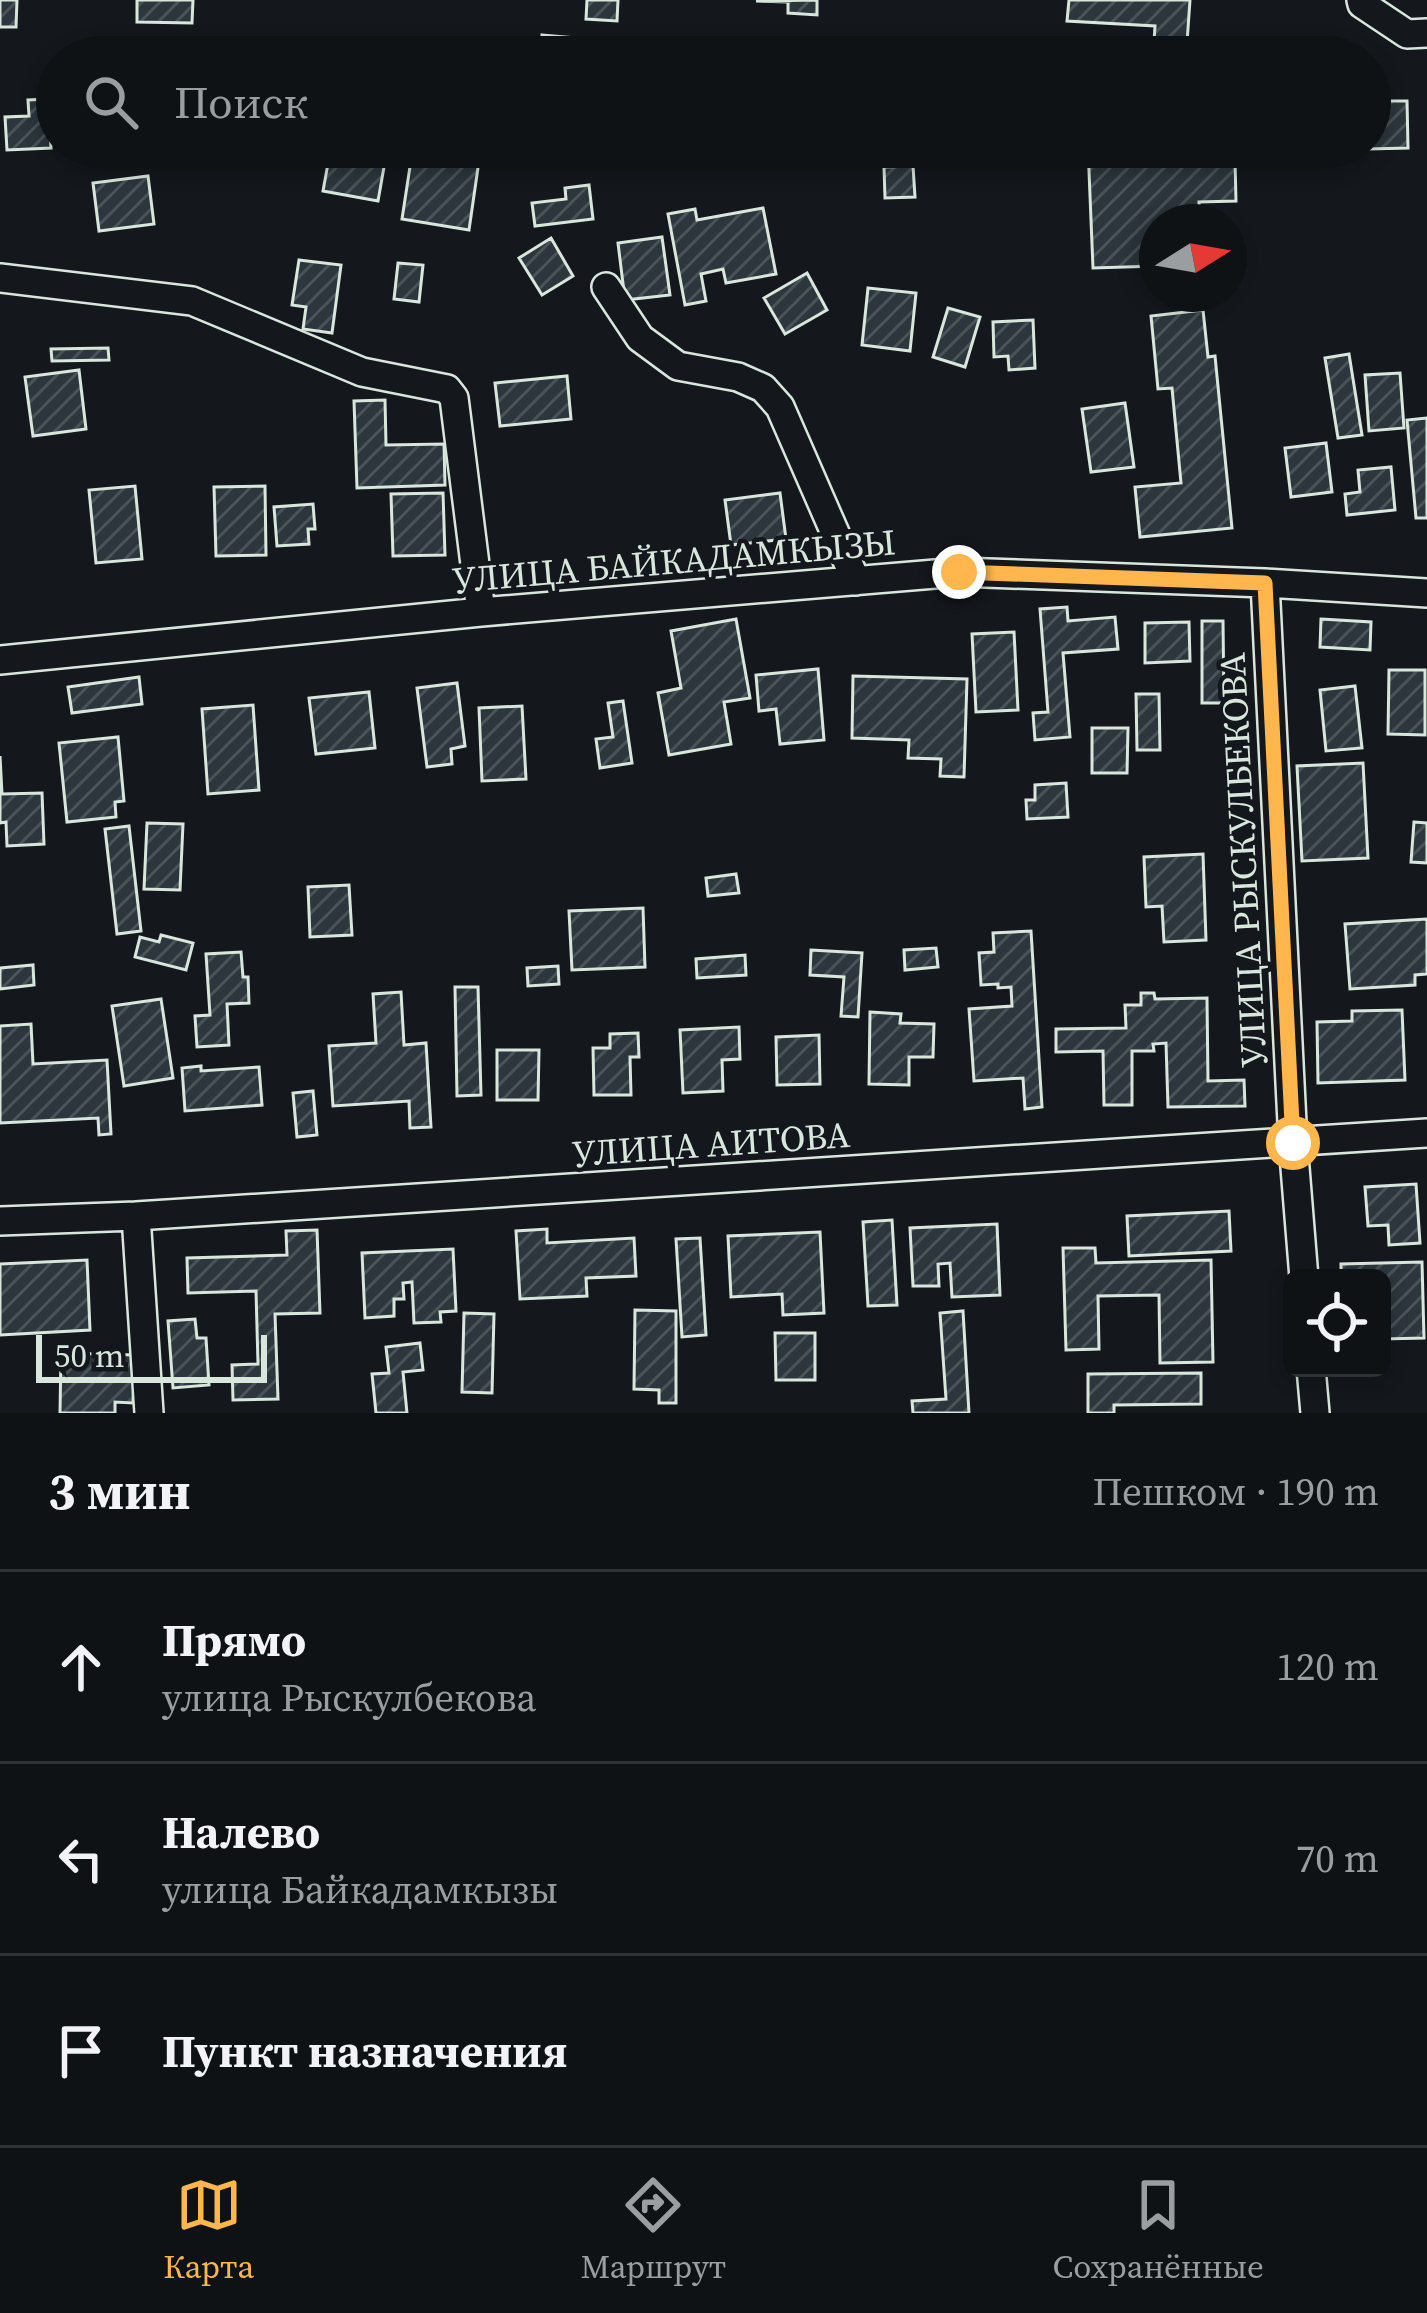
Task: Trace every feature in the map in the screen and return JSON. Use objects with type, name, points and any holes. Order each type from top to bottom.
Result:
[{"type":"street","points":[[1361,0],[1406,34],[1427,33]]},
{"type":"street","points":[[0,278],[192,301],[362,372],[447,389],[454,398],[481,613]]},
{"type":"street","points":[[606,287],[640,338],[678,367],[737,377],[763,388],[780,407],[856,581]]},
{"type":"street","name":"УЛИЦА БАЙКАДАМКЫЗЫ","points":[[0,660],[959,572],[1427,593]]},
{"type":"street","name":"УЛИЦА РЫСКУЛБЕКОВА","points":[[1265,583],[1303,1269]]},
{"type":"street","name":"УЛИЦА АИТОВА","points":[[0,1221],[1427,1133]]},
{"type":"street","points":[[136,1216],[149,1413]]},
{"type":"street","points":[[1312,1377],[1315,1413]]},
{"type":"building","points":[[0,0],[17,0],[16,27],[0,27]]},
{"type":"building","points":[[137,0],[193,0],[192,23],[137,22]]},
{"type":"building","points":[[587,0],[618,0],[617,21],[586,19]]},
{"type":"building","points":[[817,0],[817,15],[788,13],[788,2],[756,1]]},
{"type":"building","points":[[1069,0],[1190,0],[1187,36],[1154,36],[1155,26],[1067,21]]},
{"type":"building","points":[[28,100],[36,100],[36,149],[7,150],[5,117],[29,116]]},
{"type":"building","points":[[1391,101],[1407,101],[1408,148],[1391,148]]},
{"type":"building","points":[[327,168],[384,168],[378,201],[323,191]]},
{"type":"building","points":[[410,168],[478,168],[469,230],[402,219]]},
{"type":"building","points":[[884,168],[913,168],[915,197],[885,198]]},
{"type":"building","points":[[1089,168],[1235,168],[1236,201],[1139,204],[1139,267],[1093,268]]},
{"type":"building","points":[[148,176],[154,224],[99,231],[93,183]]},
{"type":"building","points":[[589,185],[593,219],[535,226],[532,203],[566,199],[565,188]]},
{"type":"building","points":[[763,208],[776,274],[726,283],[723,269],[701,274],[706,301],[685,305],[668,214],[695,209],[697,220]]},
{"type":"building","points":[[662,237],[670,295],[625,300],[618,243]]},
{"type":"building","points":[[551,238],[573,276],[542,295],[519,258]]},
{"type":"building","points":[[299,260],[341,265],[332,333],[303,329],[306,307],[292,305]]},
{"type":"building","points":[[398,263],[423,265],[419,302],[394,299]]},
{"type":"building","points":[[807,273],[827,310],[785,334],[764,298]]},
{"type":"building","points":[[868,288],[916,293],[910,351],[862,345]]},
{"type":"building","points":[[948,308],[980,317],[965,367],[933,357]]},
{"type":"building","points":[[1203,312],[1208,357],[1215,356],[1232,528],[1140,537],[1135,487],[1181,483],[1172,388],[1158,389],[1151,316]]},
{"type":"building","points":[[1033,320],[1035,368],[1009,370],[1008,356],[994,357],[993,322]]},
{"type":"building","points":[[108,348],[109,360],[52,361],[51,349]]},
{"type":"building","points":[[1349,354],[1362,435],[1338,438],[1325,358]]},
{"type":"building","points":[[79,370],[86,429],[33,436],[25,377]]},
{"type":"building","points":[[1400,373],[1404,428],[1369,431],[1365,375]]},
{"type":"building","points":[[567,376],[571,419],[500,426],[495,383]]},
{"type":"building","points":[[385,400],[386,445],[444,444],[445,485],[357,488],[354,401]]},
{"type":"building","points":[[1125,403],[1134,467],[1091,472],[1082,409]]},
{"type":"building","points":[[1427,418],[1427,518],[1416,518],[1407,420]]},
{"type":"building","points":[[1326,443],[1332,492],[1291,497],[1285,448]]},
{"type":"building","points":[[1391,467],[1395,510],[1347,515],[1345,494],[1360,492],[1358,470]]},
{"type":"building","points":[[135,486],[142,559],[96,563],[89,490]]},
{"type":"building","points":[[265,486],[266,555],[216,556],[214,487]]},
{"type":"building","points":[[443,493],[445,555],[393,556],[391,494]]},
{"type":"building","points":[[780,493],[786,539],[731,545],[725,500]]},
{"type":"building","points":[[313,504],[315,529],[308,529],[309,544],[277,546],[274,507]]},
{"type":"building","points":[[1067,607],[1068,621],[1115,617],[1118,649],[1063,653],[1070,737],[1035,740],[1033,713],[1048,712],[1040,609]]},
{"type":"building","points":[[736,619],[750,698],[724,702],[731,744],[669,755],[658,693],[681,688],[671,631]]},
{"type":"building","points":[[1321,619],[1371,622],[1370,650],[1320,647]]},
{"type":"building","points":[[1202,621],[1223,621],[1224,703],[1202,703]]},
{"type":"building","points":[[1189,622],[1190,661],[1145,663],[1145,623]]},
{"type":"building","points":[[1014,632],[1018,710],[976,712],[972,634]]},
{"type":"building","points":[[818,669],[824,740],[780,744],[776,709],[759,711],[756,675]]},
{"type":"building","points":[[1389,670],[1425,670],[1425,735],[1388,734]]},
{"type":"building","points":[[853,676],[967,679],[964,777],[940,776],[941,759],[908,758],[909,740],[852,738]]},
{"type":"building","points":[[139,677],[142,704],[72,713],[68,687]]},
{"type":"building","points":[[457,683],[465,746],[451,749],[452,764],[427,767],[417,688]]},
{"type":"building","points":[[1355,686],[1362,748],[1326,751],[1320,690]]},
{"type":"building","points":[[369,692],[375,748],[316,754],[309,698]]},
{"type":"building","points":[[1136,694],[1159,694],[1160,750],[1137,750]]},
{"type":"building","points":[[623,701],[632,763],[600,768],[596,739],[613,737],[608,703]]},
{"type":"building","points":[[253,705],[259,790],[208,794],[202,709]]},
{"type":"building","points":[[522,706],[526,779],[482,781],[479,708]]},
{"type":"building","points":[[1092,728],[1128,728],[1127,773],[1092,773]]},
{"type":"building","points":[[118,737],[124,801],[115,802],[116,817],[67,822],[59,743]]},
{"type":"building","points":[[0,756],[2,794],[42,793],[44,844],[7,846],[6,822],[0,823]]},
{"type":"building","points":[[1363,763],[1368,858],[1302,861],[1297,766]]},
{"type":"building","points":[[1066,783],[1068,817],[1027,819],[1026,800],[1035,800],[1035,785]]},
{"type":"building","points":[[1414,822],[1427,823],[1427,863],[1411,862]]},
{"type":"building","points":[[147,823],[183,824],[180,890],[144,889]]},
{"type":"building","points":[[129,826],[141,931],[117,934],[105,829]]},
{"type":"building","points":[[1203,854],[1206,940],[1164,942],[1162,906],[1146,907],[1144,857]]},
{"type":"building","points":[[736,874],[739,893],[708,896],[706,878]]},
{"type":"building","points":[[349,885],[352,935],[310,937],[308,887]]},
{"type":"building","points":[[643,908],[645,967],[572,970],[569,911]]},
{"type":"building","points":[[1427,919],[1427,974],[1415,975],[1415,985],[1350,989],[1345,924]]},
{"type":"building","points":[[1031,931],[1042,1107],[1025,1109],[1023,1078],[974,1081],[969,1009],[1012,1006],[1011,987],[981,985],[979,953],[994,952],[993,933]]},
{"type":"building","points":[[161,935],[193,943],[186,970],[135,957],[140,937],[159,942]]},
{"type":"building","points":[[936,948],[938,967],[905,970],[904,950]]},
{"type":"building","points":[[811,950],[862,953],[858,1017],[841,1016],[844,977],[810,975]]},
{"type":"building","points":[[241,952],[249,1003],[227,1004],[229,1045],[197,1047],[195,1016],[210,1015],[206,954]]},
{"type":"building","points":[[745,955],[746,975],[697,978],[696,959]]},
{"type":"building","points":[[33,965],[34,985],[0,989],[0,968]]},
{"type":"building","points":[[558,966],[559,984],[528,986],[527,968]]},
{"type":"building","points":[[455,987],[478,987],[481,1095],[457,1096]]},
{"type":"building","points":[[401,992],[404,1045],[426,1043],[431,1127],[410,1128],[409,1101],[333,1106],[329,1046],[376,1043],[373,994]]},
{"type":"building","points":[[1141,993],[1154,993],[1155,999],[1207,998],[1208,1081],[1244,1080],[1245,1106],[1168,1107],[1166,1043],[1153,1044],[1154,1051],[1132,1051],[1132,1105],[1104,1105],[1103,1051],[1056,1052],[1056,1029],[1126,1028],[1125,1005],[1141,1005]]},
{"type":"building","points":[[161,999],[173,1078],[124,1086],[112,1006]]},
{"type":"building","points":[[1402,1010],[1405,1080],[1318,1083],[1317,1022],[1352,1021],[1352,1011]]},
{"type":"building","points":[[870,1012],[901,1014],[900,1023],[934,1024],[933,1057],[909,1057],[909,1085],[869,1084]]},
{"type":"building","points":[[31,1024],[33,1064],[107,1060],[111,1134],[99,1135],[98,1118],[0,1123],[0,1026]]},
{"type":"building","points":[[739,1027],[740,1059],[722,1060],[723,1091],[683,1093],[680,1030]]},
{"type":"building","points":[[638,1033],[639,1057],[630,1057],[631,1095],[594,1095],[593,1048],[610,1048],[610,1034]]},
{"type":"building","points":[[819,1035],[820,1084],[777,1085],[776,1037]]},
{"type":"building","points":[[497,1050],[539,1050],[538,1100],[497,1100]]},
{"type":"building","points":[[201,1066],[201,1071],[259,1067],[262,1105],[185,1111],[182,1068]]},
{"type":"building","points":[[313,1091],[317,1135],[297,1137],[293,1093]]},
{"type":"building","points":[[1416,1184],[1420,1243],[1389,1245],[1388,1225],[1368,1226],[1365,1187]]},
{"type":"building","points":[[1229,1211],[1231,1251],[1129,1256],[1127,1216]]},
{"type":"building","points":[[892,1220],[897,1305],[868,1306],[863,1222]]},
{"type":"building","points":[[997,1224],[1000,1295],[952,1297],[950,1263],[938,1264],[939,1286],[913,1286],[910,1228]]},
{"type":"building","points":[[547,1229],[547,1243],[634,1238],[636,1276],[586,1278],[587,1296],[520,1299],[516,1231]]},
{"type":"building","points":[[317,1230],[320,1313],[275,1314],[278,1399],[233,1400],[232,1365],[258,1364],[256,1291],[188,1293],[187,1258],[287,1255],[286,1231]]},
{"type":"building","points":[[820,1232],[824,1313],[783,1315],[782,1294],[731,1297],[728,1236]]},
{"type":"building","points":[[700,1238],[706,1335],[682,1337],[676,1239]]},
{"type":"building","points":[[1063,1248],[1095,1248],[1096,1263],[1211,1260],[1213,1362],[1160,1363],[1159,1295],[1098,1296],[1099,1349],[1066,1350]]},
{"type":"building","points":[[453,1249],[456,1311],[440,1312],[441,1322],[414,1323],[412,1282],[403,1283],[404,1299],[394,1299],[394,1316],[365,1318],[362,1253]]},
{"type":"building","points":[[87,1260],[90,1330],[0,1335],[0,1264]]},
{"type":"building","points":[[1422,1262],[1424,1338],[1391,1339],[1391,1269],[1341,1269],[1341,1264]]},
{"type":"building","points":[[635,1310],[676,1311],[676,1403],[659,1403],[659,1390],[634,1389]]},
{"type":"building","points":[[963,1311],[969,1413],[913,1413],[912,1401],[946,1399],[940,1313]]},
{"type":"building","points":[[464,1313],[494,1314],[492,1393],[462,1392]]},
{"type":"building","points":[[195,1319],[197,1338],[206,1338],[209,1385],[173,1388],[168,1321]]},
{"type":"building","points":[[775,1333],[815,1333],[815,1380],[776,1380]]},
{"type":"building","points":[[420,1343],[423,1370],[403,1372],[407,1413],[376,1413],[372,1374],[389,1373],[386,1347]]},
{"type":"building","points":[[61,1353],[135,1355],[133,1403],[115,1402],[115,1413],[60,1413]]},
{"type":"building","points":[[1201,1373],[1201,1404],[1114,1405],[1114,1413],[1088,1413],[1088,1374]]},
{"type":"route","points":[[959,572],[1265,583],[1293,1143]]}]
